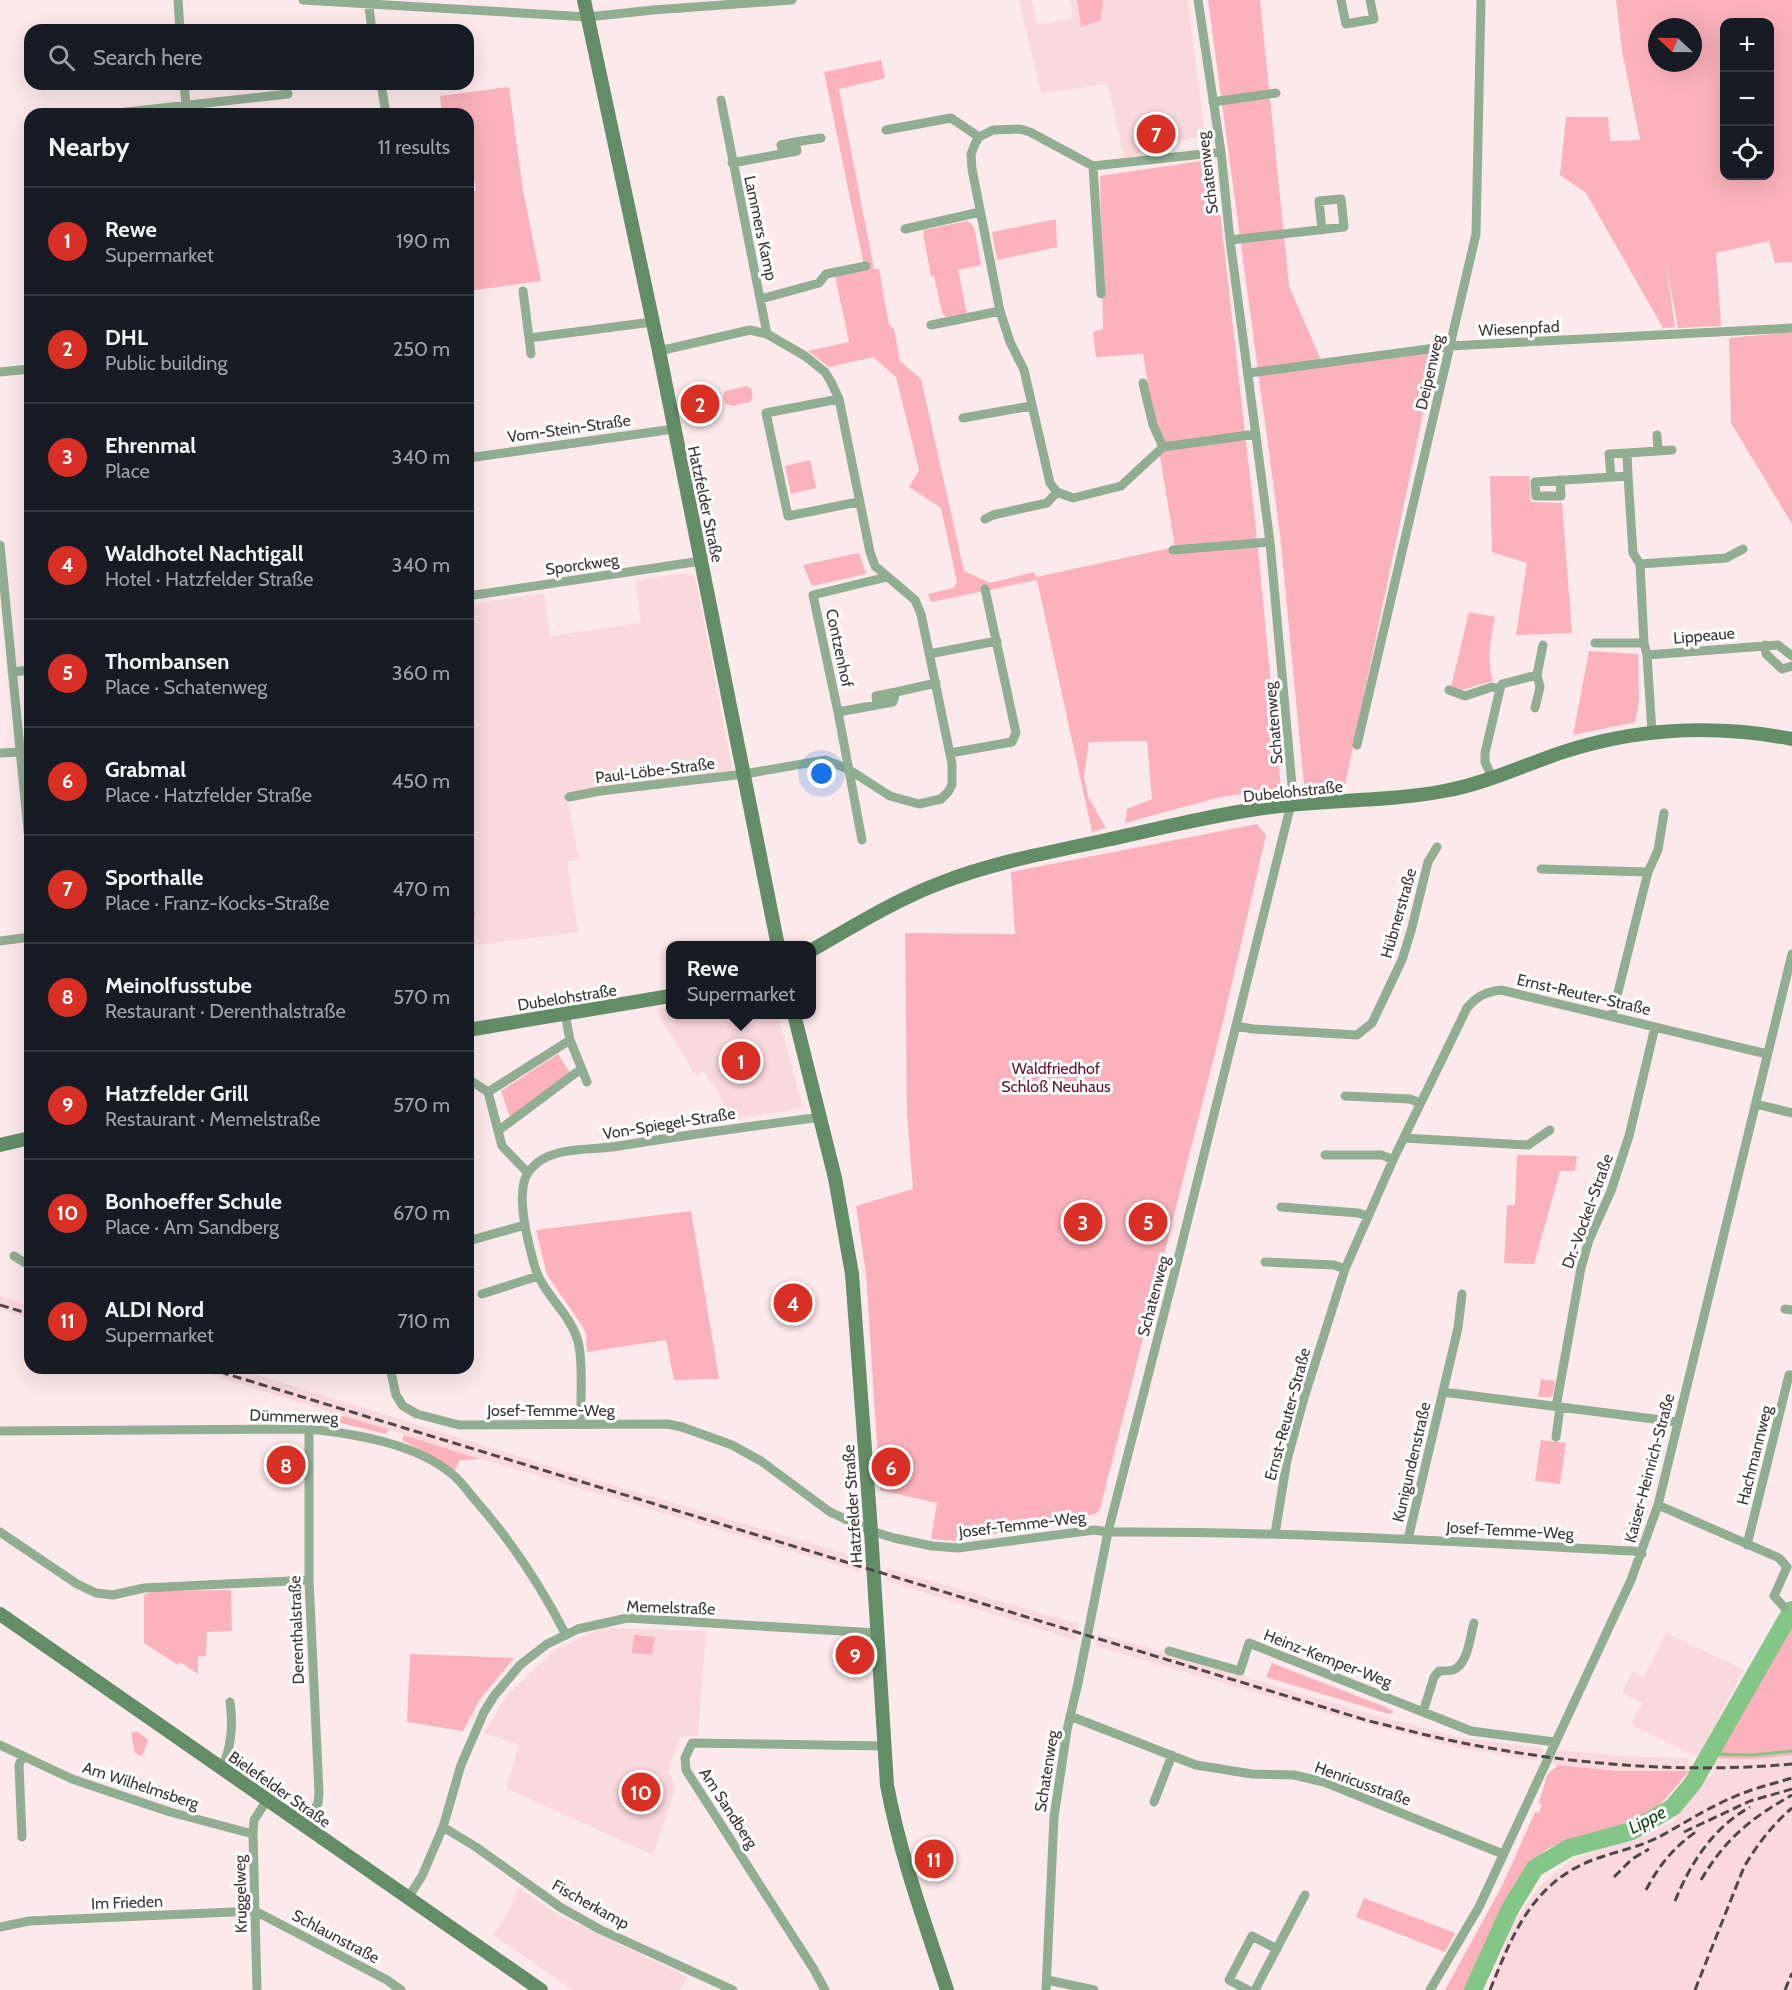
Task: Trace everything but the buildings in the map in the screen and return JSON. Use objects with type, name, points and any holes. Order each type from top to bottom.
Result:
[{"type":"street","points":[[178,0],[180,24]]},
{"type":"street","points":[[303,0],[465,4],[588,17],[792,0]]},
{"type":"street","name":"Hatzfelder Straße","points":[[584,0],[659,351],[777,941]]},
{"type":"street","name":"Schatenweg","points":[[1046,1990],[1054,1817],[1070,1716],[1108,1532],[1288,822],[1287,814],[1293,791],[1270,542],[1230,240],[1221,152],[1198,0]]},
{"type":"street","points":[[1341,0],[1346,24],[1374,19],[1370,0]]},
{"type":"street","name":"Deipenweg","points":[[1357,745],[1476,234],[1481,0]]},
{"type":"street","points":[[368,2],[371,24]]},
{"type":"street","points":[[185,90],[187,108]]},
{"type":"street","points":[[382,90],[386,108]]},
{"type":"street","points":[[1213,102],[1276,93]]},
{"type":"street","points":[[200,108],[288,94]]},
{"type":"street","name":"Lammers Kamp","points":[[721,100],[767,334]]},
{"type":"street","points":[[886,130],[951,118],[979,137]]},
{"type":"street","points":[[1221,152],[1093,166],[1030,132],[1020,129],[993,130],[979,137],[971,154],[1000,311],[1010,342],[1024,370],[1050,483],[1057,492],[1073,498],[1120,486],[1163,447],[1256,434]]},
{"type":"street","name":"Lammers Kamp","points":[[732,163],[783,153],[781,145],[821,138]]},
{"type":"street","points":[[1093,166],[1101,294]]},
{"type":"street","points":[[905,229],[980,212]]},
{"type":"street","points":[[1230,240],[1322,230]]},
{"type":"street","name":"Lammers Kamp","points":[[761,299],[819,283],[826,274],[866,266]]},
{"type":"street","points":[[523,291],[531,354]]},
{"type":"street","points":[[931,325],[1000,311]]},
{"type":"street","points":[[529,338],[652,322]]},
{"type":"street","name":"Wiesenpfad","points":[[1249,373],[1450,346],[1792,328]]},
{"type":"street","points":[[659,351],[750,330],[767,334]]},
{"type":"street","name":"Paul-Löbe-Straße","points":[[569,797],[600,791],[745,774],[825,760],[848,769],[890,796],[919,804],[941,799],[952,785],[951,753],[921,614],[915,600],[875,566],[858,502],[838,399],[825,372],[805,356],[767,334]]},
{"type":"street","points":[[0,372],[24,370]]},
{"type":"street","points":[[1143,383],[1153,425],[1163,447]]},
{"type":"street","points":[[838,399],[766,413],[788,516],[858,502]]},
{"type":"street","points":[[963,418],[1031,406]]},
{"type":"street","name":"Vom-Stein-Straße","points":[[474,457],[674,429]]},
{"type":"street","points":[[1657,435],[1658,451]]},
{"type":"street","points":[[1611,476],[1609,454],[1672,450]]},
{"type":"street","points":[[1627,453],[1633,553],[1640,564],[1652,733]]},
{"type":"street","points":[[1560,480],[1628,476]]},
{"type":"street","points":[[985,519],[993,515],[1047,503],[1057,492]]},
{"type":"street","points":[[1173,550],[1270,542]]},
{"type":"street","points":[[0,545],[20,752],[24,768]]},
{"type":"street","points":[[1640,564],[1726,558],[1743,549]]},
{"type":"street","name":"Sporckweg","points":[[474,595],[701,561]]},
{"type":"street","name":"Contzenhof","points":[[861,840],[838,712],[813,595],[887,576]]},
{"type":"street","points":[[951,753],[1012,742],[1016,734],[985,589]]},
{"type":"street","points":[[929,654],[997,640]]},
{"type":"street","points":[[1595,643],[1644,643]]},
{"type":"street","points":[[1535,708],[1540,687],[1537,675],[1543,645]]},
{"type":"street","points":[[1764,645],[1766,654],[1782,669],[1792,666]]},
{"type":"street","name":"Lippeaue","points":[[1647,655],[1778,645],[1792,656]]},
{"type":"street","points":[[12,672],[24,671]]},
{"type":"street","points":[[1492,777],[1485,762],[1485,753],[1502,684],[1537,675]]},
{"type":"street","name":"Contzenhof","points":[[838,712],[893,702],[896,692],[936,683]]},
{"type":"street","points":[[1449,690],[1465,696],[1492,687],[1500,689]]},
{"type":"street","name":"Dubelohstraße","points":[[816,948],[918,892],[981,869],[1224,815],[1291,804],[1409,797],[1447,791],[1591,744],[1652,733],[1709,729],[1792,739]]},
{"type":"street","points":[[0,753],[20,752]]},
{"type":"street","points":[[1612,1016],[1648,873],[1658,850],[1664,813]]},
{"type":"street","name":"Hübnerstraße","points":[[1236,1026],[1357,1035],[1364,1031],[1372,1023],[1402,960],[1412,931],[1428,862],[1437,847]]},
{"type":"street","points":[[1541,869],[1648,873]]},
{"type":"street","points":[[0,941],[24,938]]},
{"type":"street","name":"Kaiser-Heinrich-Straße","points":[[1430,1990],[1479,1907],[1641,1554],[1658,1505],[1792,954]]},
{"type":"street","name":"Ernst-Reuter-Straße","points":[[1275,1534],[1287,1460],[1345,1269],[1420,1103],[1467,1008],[1475,999],[1486,992],[1501,990],[1767,1054]]},
{"type":"street","name":"Dubelohstraße","points":[[474,1029],[666,997]]},
{"type":"street","points":[[565,1014],[570,1040],[587,1082]]},
{"type":"street","name":"Hatzfelder Straße","points":[[795,1019],[836,1178],[852,1274],[887,1785],[892,1813],[947,1990]]},
{"type":"street","name":"Dr.-Vockel-Straße","points":[[1558,1407],[1581,1268],[1589,1240],[1611,1191],[1629,1136],[1655,1027]]},
{"type":"street","points":[[488,1092],[570,1040]]},
{"type":"street","points":[[499,1130],[581,1069]]},
{"type":"street","points":[[474,1083],[488,1092],[502,1146],[528,1173],[522,1190],[525,1225],[534,1266],[577,1339],[580,1354],[581,1425]]},
{"type":"street","points":[[1345,1096],[1410,1099],[1420,1103]]},
{"type":"street","points":[[1756,1104],[1792,1113]]},
{"type":"street","name":"Von-Spiegel-Straße","points":[[528,1173],[542,1159],[561,1153],[821,1117]]},
{"type":"street","points":[[1404,1138],[1528,1145],[1550,1130]]},
{"type":"street","points":[[0,1145],[24,1139]]},
{"type":"street","points":[[1325,1155],[1382,1155],[1393,1160]]},
{"type":"street","points":[[1281,1208],[1358,1213],[1367,1216]]},
{"type":"street","points":[[474,1239],[525,1225]]},
{"type":"street","points":[[14,1256],[24,1262]]},
{"type":"street","points":[[1265,1262],[1334,1264],[1345,1269]]},
{"type":"street","points":[[482,1294],[538,1276]]},
{"type":"street","name":"Kunigundenstraße","points":[[1408,1539],[1458,1328],[1462,1294]]},
{"type":"street","name":"Josef-Temme-Weg","points":[[391,1374],[396,1395],[403,1406],[417,1414],[459,1425],[668,1424],[714,1438],[761,1461],[830,1512],[871,1531],[932,1546],[958,1548],[1095,1530],[1408,1539],[1634,1551],[1641,1554]]},
{"type":"street","name":"Hachmannweg","points":[[1747,1545],[1789,1375],[1792,1375]]},
{"type":"street","name":"Kunigundenstraße","points":[[1443,1392],[1677,1422]]},
{"type":"street","points":[[1556,1437],[1558,1407]]},
{"type":"street","name":"Dümmerweg","points":[[0,1431],[309,1429],[366,1437],[426,1458],[452,1474],[513,1546],[545,1594],[566,1635]]},
{"type":"street","name":"Derenthalstraße","points":[[304,1826],[318,1803],[319,1793],[309,1580],[309,1429]]},
{"type":"street","points":[[1658,1505],[1779,1558],[1787,1567],[1774,1596],[1784,1607]]},
{"type":"street","points":[[0,1532],[77,1584],[96,1593],[113,1595],[144,1588],[309,1580]]},
{"type":"street","name":"Bielefelder Straße","points":[[0,1614],[541,1990]]},
{"type":"street","name":"Memelstraße","points":[[408,1898],[422,1876],[443,1827],[461,1765],[474,1733],[494,1696],[520,1665],[547,1644],[598,1624],[627,1618],[876,1633]]},
{"type":"street","points":[[1423,1712],[1438,1671],[1452,1670],[1459,1666],[1464,1658],[1474,1623]]},
{"type":"street","name":"Heinz-Kemper-Weg","points":[[1169,1651],[1240,1671],[1249,1643],[1471,1731],[1555,1742]]},
{"type":"street","points":[[221,1768],[229,1749],[230,1702]]},
{"type":"street","name":"Henricusstraße","points":[[1070,1716],[1196,1765],[1252,1774],[1294,1775],[1324,1782],[1503,1854]]},
{"type":"street","name":"Am Sandberg","points":[[825,1990],[686,1770],[685,1758],[692,1743],[885,1746]]},
{"type":"street","name":"Am Wilhelmsberg","points":[[0,1745],[72,1779],[170,1812],[253,1834]]},
{"type":"street","points":[[1154,1802],[1172,1755]]},
{"type":"street","points":[[22,1837],[19,1764],[23,1756]]},
{"type":"street","name":"Kruggelweg","points":[[257,1990],[253,1834],[254,1820],[267,1800]]},
{"type":"street","name":"Fischerkamp","points":[[443,1827],[476,1847],[560,1907],[599,1929],[733,1990]]},
{"type":"street","points":[[1255,1990],[1305,1895]]},
{"type":"street","name":"Im Frieden","points":[[0,1927],[29,1921],[255,1911]]},
{"type":"street","name":"Schlaunstraße","points":[[255,1911],[387,1980],[401,1990]]},
{"type":"street","points":[[1248,1990],[1229,1980],[1252,1936],[1277,1948]]},
{"type":"street","points":[[1047,1980],[1094,1990]]},
{"type":"shaded area","points":[[1019,0],[1032,0],[1037,25],[1073,18],[1070,0],[1188,0],[1205,135],[1143,150],[1136,156],[1124,158],[1108,84],[1041,93]]},
{"type":"shaded area","points":[[683,573],[695,576],[735,781],[604,795],[568,802],[579,860],[567,862],[578,932],[474,945],[474,604],[544,593],[550,636],[641,623],[635,581]]},
{"type":"shaded area","points":[[666,1008],[666,1019],[779,1019],[803,1108],[725,1121],[721,1097],[704,1071],[696,1076],[655,1009]]},
{"type":"shaded area","points":[[0,1296],[24,1304],[24,1317],[0,1310]]},
{"type":"shaded area","points":[[209,1374],[255,1374],[562,1470],[860,1558],[861,1572],[482,1459]]},
{"type":"shaded area","points":[[886,1568],[1071,1622],[1079,1622],[1075,1640],[887,1581]]},
{"type":"shaded area","points":[[602,1628],[706,1631],[698,1736],[680,1737],[668,1772],[675,1790],[653,1855],[506,1788],[519,1745],[484,1733],[507,1695],[555,1650]]},
{"type":"shaded area","points":[[1098,1633],[1370,1714],[1462,1738],[1544,1748],[1537,1761],[1460,1748],[1369,1725],[1095,1646]]},
{"type":"shaded area","points":[[1666,1633],[1744,1670],[1698,1757],[1631,1725],[1642,1703],[1622,1693],[1632,1672],[1644,1677]]},
{"type":"shaded area","points":[[1558,1750],[1622,1756],[1688,1758],[1689,1771],[1617,1771],[1552,1764]]},
{"type":"shaded area","points":[[1792,1755],[1792,1990],[1488,1990],[1513,1924],[1540,1886],[1569,1861],[1672,1823],[1707,1777],[1713,1776],[1713,1758],[1753,1759]]},
{"type":"shaded area","points":[[518,1887],[556,1914],[688,1977],[679,1990],[573,1990],[493,1935],[507,1915]]},
{"type":"green space","points":[[1077,0],[1103,0],[1101,20],[1081,27]]},
{"type":"green space","points":[[1208,0],[1260,0],[1289,286],[1323,365],[1436,351],[1345,785],[1316,792],[1304,785],[1280,534]]},
{"type":"green space","points":[[1616,0],[1792,0],[1792,262],[1775,263],[1769,241],[1716,253],[1721,326],[1678,328],[1665,258],[1675,327],[1663,328],[1586,193],[1560,175],[1566,117],[1608,117],[1610,141],[1640,140],[1622,51]]},
{"type":"green space","points":[[881,60],[885,78],[839,89],[874,269],[879,269],[889,325],[894,329],[900,361],[921,379],[964,571],[990,583],[1034,572],[1036,577],[1175,547],[1143,354],[1096,357],[1093,332],[1103,329],[1100,176],[1214,159],[1257,539],[1281,788],[1216,798],[1125,823],[1127,809],[1152,799],[1147,741],[1089,742],[1084,776],[1088,797],[1106,828],[1092,832],[1037,580],[931,602],[928,594],[953,588],[957,582],[941,508],[909,487],[919,470],[896,377],[873,357],[829,367],[808,351],[849,342],[835,276],[865,271],[824,72]]},
{"type":"green space","points":[[509,87],[522,185],[541,281],[474,290],[474,191],[476,191],[474,108],[441,108],[440,96]]},
{"type":"green space","points":[[1056,219],[1057,247],[997,260],[992,232]]},
{"type":"green space","points":[[967,221],[974,227],[981,265],[958,270],[967,314],[946,317],[942,313],[934,276],[931,276],[923,234],[924,230]]},
{"type":"green space","points":[[1792,332],[1792,524],[1731,423],[1729,338]]},
{"type":"green space","points":[[746,386],[751,388],[753,396],[750,402],[732,406],[725,403],[723,395],[725,391]]},
{"type":"green space","points":[[810,460],[816,488],[791,494],[785,466]]},
{"type":"green space","points":[[1490,476],[1529,476],[1531,502],[1562,503],[1572,633],[1516,635],[1527,563],[1492,552]]},
{"type":"green space","points":[[859,553],[866,574],[812,586],[803,565]]},
{"type":"green space","points":[[1469,612],[1495,617],[1490,656],[1493,681],[1461,690],[1451,687]]},
{"type":"green space","points":[[1589,651],[1638,654],[1639,700],[1635,722],[1573,735]]},
{"type":"green space","name":"Waldfriedhof Schloß Neuhaus","points":[[1257,824],[1266,835],[1225,1013],[1100,1509],[1095,1514],[958,1541],[931,1539],[937,1503],[880,1490],[866,1274],[856,1206],[913,1189],[907,1114],[905,933],[1015,934],[1011,872]]},
{"type":"green space","points":[[558,1054],[571,1074],[510,1117],[501,1091]]},
{"type":"green space","points":[[1517,1155],[1577,1156],[1575,1171],[1560,1171],[1534,1264],[1504,1263],[1507,1205],[1515,1205]]},
{"type":"green space","points":[[691,1211],[719,1379],[674,1380],[666,1340],[587,1352],[586,1334],[583,1327],[547,1275],[536,1230]]},
{"type":"green space","points":[[1541,1379],[1555,1381],[1553,1395],[1550,1397],[1538,1397]]},
{"type":"green space","points":[[330,1412],[388,1431],[386,1434],[328,1420]]},
{"type":"green space","points":[[404,1435],[480,1459],[460,1460],[455,1470],[402,1440]]},
{"type":"green space","points":[[1541,1440],[1566,1443],[1560,1484],[1535,1481]]},
{"type":"green space","points":[[231,1590],[232,1631],[207,1632],[206,1656],[198,1657],[198,1674],[180,1662],[178,1665],[144,1643],[144,1595],[154,1591]]},
{"type":"green space","points":[[1792,1625],[1792,1755],[1753,1759],[1713,1758],[1719,1745]]},
{"type":"green space","points":[[634,1635],[655,1637],[652,1655],[632,1653]]},
{"type":"green space","points":[[410,1654],[514,1658],[480,1699],[463,1731],[407,1722]]},
{"type":"green space","points":[[1272,1663],[1394,1712],[1389,1714],[1266,1677]]},
{"type":"green space","points":[[137,1731],[148,1740],[142,1756],[135,1753],[131,1733]]},
{"type":"green space","points":[[1558,1765],[1617,1771],[1689,1771],[1660,1804],[1640,1821],[1619,1829],[1559,1843],[1535,1860],[1510,1893],[1464,1990],[1445,1990],[1502,1886],[1535,1812],[1539,1813],[1542,1804],[1539,1803],[1547,1775]]},
{"type":"green space","points":[[1364,1898],[1455,1933],[1445,1952],[1356,1917]]},
{"type":"waterway","name":"Lippe","points":[[1473,1990],[1510,1909],[1535,1868],[1569,1848],[1632,1831],[1673,1807],[1693,1783],[1792,1610]]},
{"type":"waterway","points":[[1707,1754],[1753,1755],[1792,1751]]},
{"type":"waterway","points":[[1487,1961],[1495,1961]]},
{"type":"railway","points":[[0,1305],[24,1312]]},
{"type":"railway","points":[[227,1374],[1369,1721],[1499,1750],[1583,1761],[1709,1768],[1792,1764]]},
{"type":"railway","points":[[1490,1990],[1526,1914],[1538,1898],[1570,1871],[1590,1861],[1651,1841],[1739,1795],[1792,1778]]},
{"type":"railway","points":[[1684,1832],[1750,1801],[1792,1789]]},
{"type":"railway","points":[[1701,1880],[1720,1853],[1740,1831],[1764,1812],[1792,1795]]},
{"type":"railway","points":[[1675,1901],[1688,1873],[1705,1847],[1725,1825],[1750,1807]]},
{"type":"railway","points":[[1695,1990],[1744,1867],[1765,1836],[1792,1808]]},
{"type":"railway","points":[[1646,1890],[1668,1857],[1697,1831]]},
{"type":"railway","points":[[1614,1877],[1632,1859],[1649,1849]]},
{"type":"railway","points":[[1785,1990],[1792,1973]]},
{"type":"place","name":"Sporthalle","points":[[1156,134]]},
{"type":"place","name":"DHL","points":[[700,404]]},
{"type":"place","name":"Rewe","points":[[741,1061]]},
{"type":"place","name":"Ehrenmal","points":[[1083,1222]]},
{"type":"place","name":"Thombansen","points":[[1148,1222]]},
{"type":"place","name":"Waldhotel Nachtigall","points":[[793,1303]]},
{"type":"place","name":"Meinolfusstube","points":[[286,1465]]},
{"type":"place","name":"Grabmal","points":[[891,1467]]},
{"type":"place","name":"Hatzfelder Grill","points":[[855,1655]]},
{"type":"place","name":"Bonhoeffer Schule","points":[[641,1792]]},
{"type":"place","name":"ALDI Nord","points":[[934,1859]]}]
